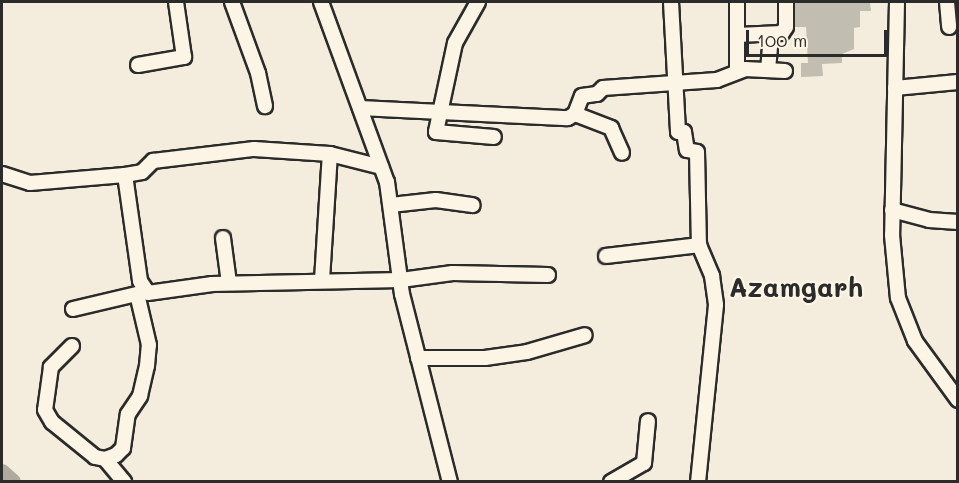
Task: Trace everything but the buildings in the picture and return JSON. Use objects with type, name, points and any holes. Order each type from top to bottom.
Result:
[{"type":"street","points":[[138,65],[184,57],[176,2]]},
{"type":"street","points":[[232,2],[253,56],[265,106]]},
{"type":"street","points":[[321,2],[381,167],[391,205],[400,280],[450,482]]},
{"type":"street","points":[[478,2],[455,44],[436,132],[494,137]]},
{"type":"street","points":[[671,2],[678,132],[684,132],[687,150],[697,152],[699,245],[712,276],[716,305],[698,482]]},
{"type":"street","points":[[737,2],[737,70]]},
{"type":"street","points":[[737,35],[771,34],[785,30],[786,2]]},
{"type":"street","points":[[897,2],[892,210],[898,298],[905,324],[957,400]]},
{"type":"street","points":[[947,2],[949,27]]},
{"type":"street","points":[[768,70],[771,34]]},
{"type":"street","points":[[360,108],[439,114],[568,118],[575,114],[582,96],[597,94],[603,88],[676,81],[717,80],[737,70],[785,71]]},
{"type":"street","points":[[895,88],[957,82]]},
{"type":"street","points":[[575,114],[611,128],[622,153]]},
{"type":"street","points":[[2,174],[30,183],[125,175],[142,172],[153,161],[254,149],[330,154],[381,167]]},
{"type":"street","points":[[322,280],[330,154]]},
{"type":"street","points":[[72,346],[51,367],[44,406],[52,422],[95,457],[105,459],[121,451],[128,414],[146,378],[149,345],[125,175]]},
{"type":"street","points":[[391,205],[436,200],[473,204]]},
{"type":"street","points":[[892,210],[910,212],[925,220],[957,222]]},
{"type":"street","points":[[223,238],[229,283]]},
{"type":"street","points":[[606,256],[699,245]]},
{"type":"street","points":[[73,309],[141,293],[229,283],[400,280],[453,273],[548,275]]},
{"type":"street","points":[[418,358],[485,358],[527,352],[585,334]]},
{"type":"street","points":[[611,482],[644,464],[648,421]]},
{"type":"street","points":[[105,459],[124,482]]},
{"type":"waterway","points":[[2,472],[13,482]]},
{"type":"district","name":"Azamgarh","points":[[796,287]]}]
